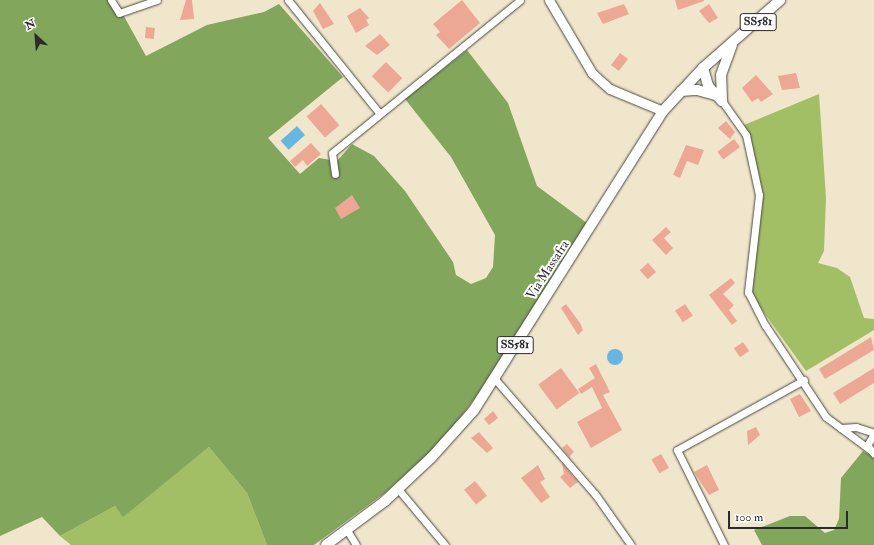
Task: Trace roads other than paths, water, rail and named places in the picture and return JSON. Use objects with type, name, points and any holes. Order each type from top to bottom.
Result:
[{"type":"main road","name":"Via Massafra","points":[[326,545],[398,489],[474,410],[663,111],[703,68],[780,0]]},
{"type":"main road","points":[[720,98],[720,84],[734,42]]},
{"type":"main road","points":[[720,84],[713,70],[703,68],[705,81],[720,98]]},
{"type":"main road","points":[[681,91],[704,91],[720,98]]},
{"type":"street","points":[[111,0],[119,13],[157,0]]},
{"type":"street","points":[[288,0],[380,114]]},
{"type":"street","points":[[335,174],[332,153],[520,0]]},
{"type":"street","points":[[549,0],[592,73],[610,89],[663,111]]},
{"type":"street","points":[[720,98],[746,135],[759,195],[748,292],[765,325],[804,380],[826,417],[871,451]]},
{"type":"street","points":[[494,378],[595,494],[631,545]]},
{"type":"street","points":[[724,545],[677,450],[804,380]]},
{"type":"street","points":[[841,428],[874,433],[868,441],[871,451]]},
{"type":"street","points":[[398,489],[445,545]]},
{"type":"street","points":[[347,530],[356,545]]},
{"type":"water","points":[[297,126],[305,135],[289,150],[281,141]]},
{"type":"water","points":[[615,349],[622,354],[623,357],[618,364],[615,365],[608,360],[607,357],[612,350]]}]
